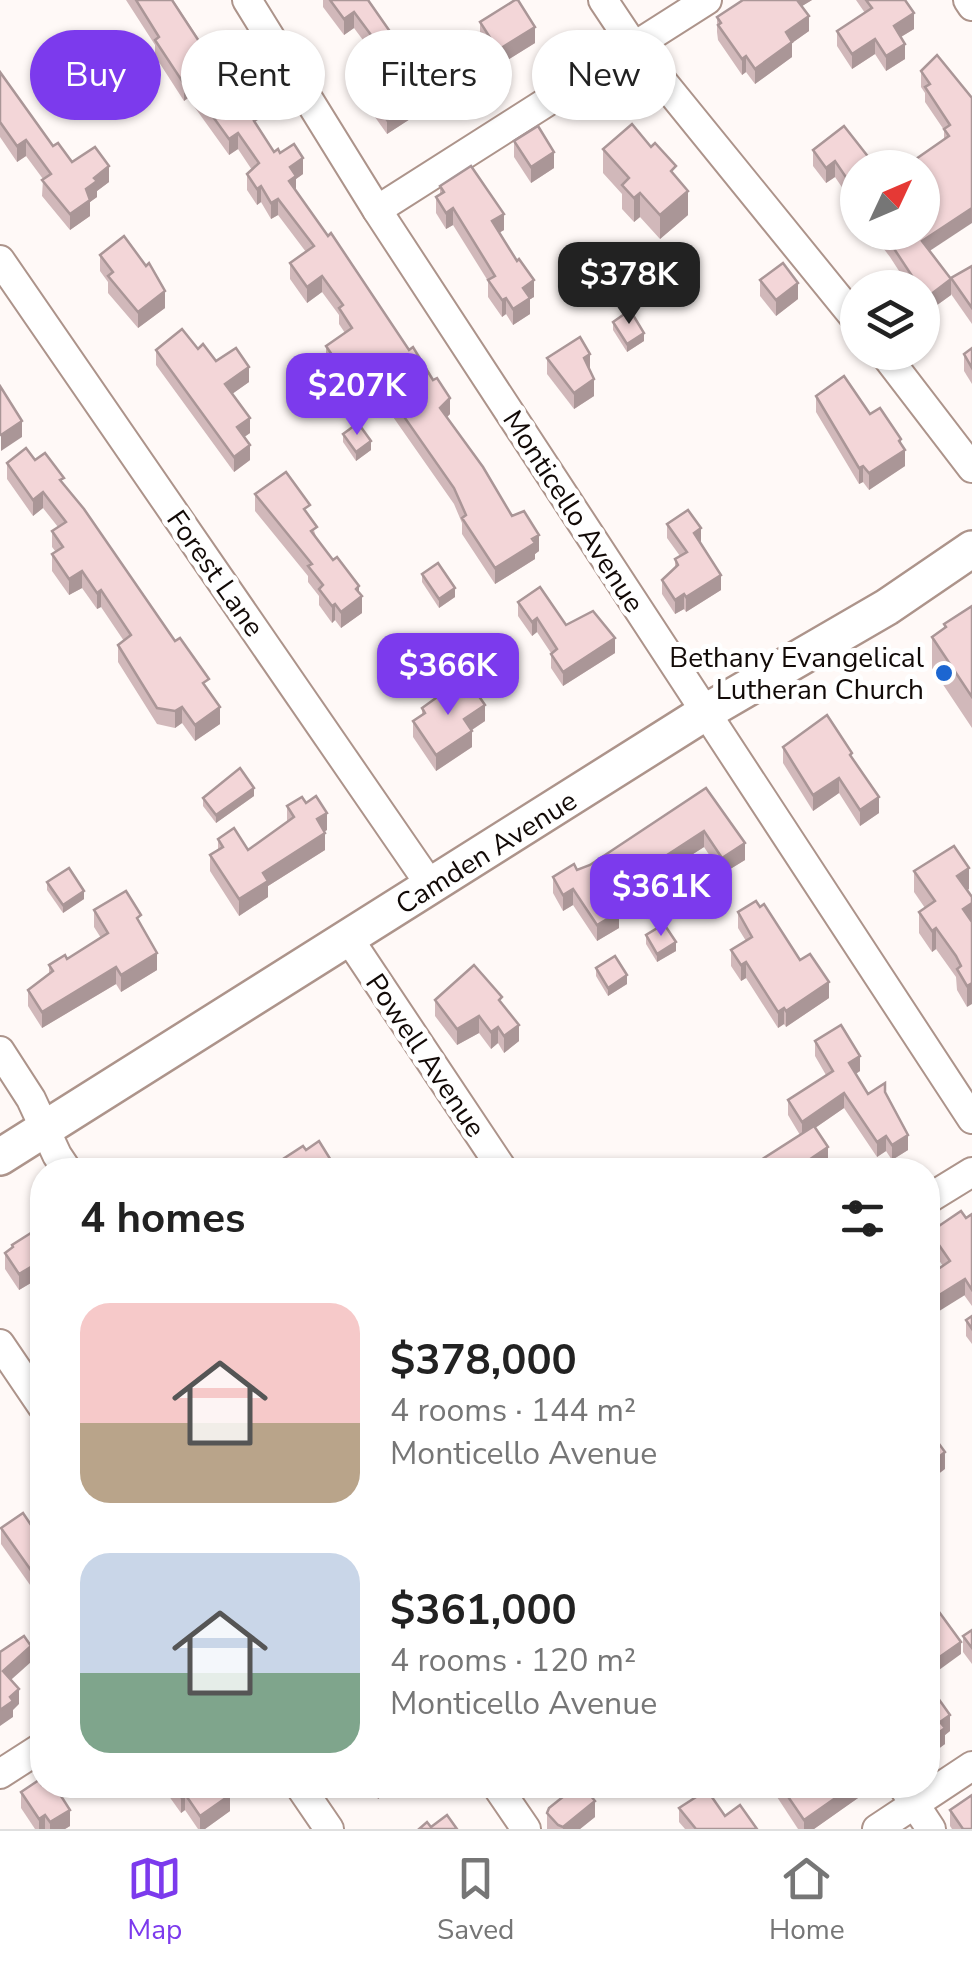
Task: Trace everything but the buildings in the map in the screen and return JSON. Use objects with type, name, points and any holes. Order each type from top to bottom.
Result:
[{"type":"street","name":"Monticello Avenue","points":[[247,0],[377,210],[972,1119]]},
{"type":"street","points":[[603,0],[623,30]]},
{"type":"street","points":[[658,30],[707,0]]},
{"type":"street","points":[[676,98],[840,300]]},
{"type":"street","points":[[377,210],[532,110]]},
{"type":"street","name":"Forest Lane","points":[[0,260],[431,886]]},
{"type":"street","points":[[896,370],[972,468]]},
{"type":"street","name":"Camden Avenue","points":[[0,1157],[706,712],[887,606],[972,548]]},
{"type":"street","name":"Powell Avenue","points":[[349,940],[495,1158]]},
{"type":"street","points":[[0,1051],[31,1098],[61,1158]]},
{"type":"street","points":[[940,1192],[972,1172]]},
{"type":"street","points":[[0,1344],[30,1388]]},
{"type":"street","points":[[0,1774],[30,1755]]},
{"type":"street","points":[[940,1789],[972,1766]]},
{"type":"street","points":[[308,1798],[329,1829]]},
{"type":"street","points":[[505,1798],[526,1829]]},
{"type":"street","points":[[877,1829],[916,1806]]},
{"type":"place","name":"Bethany Evangelical Lutheran Church","points":[[944,673]]}]
